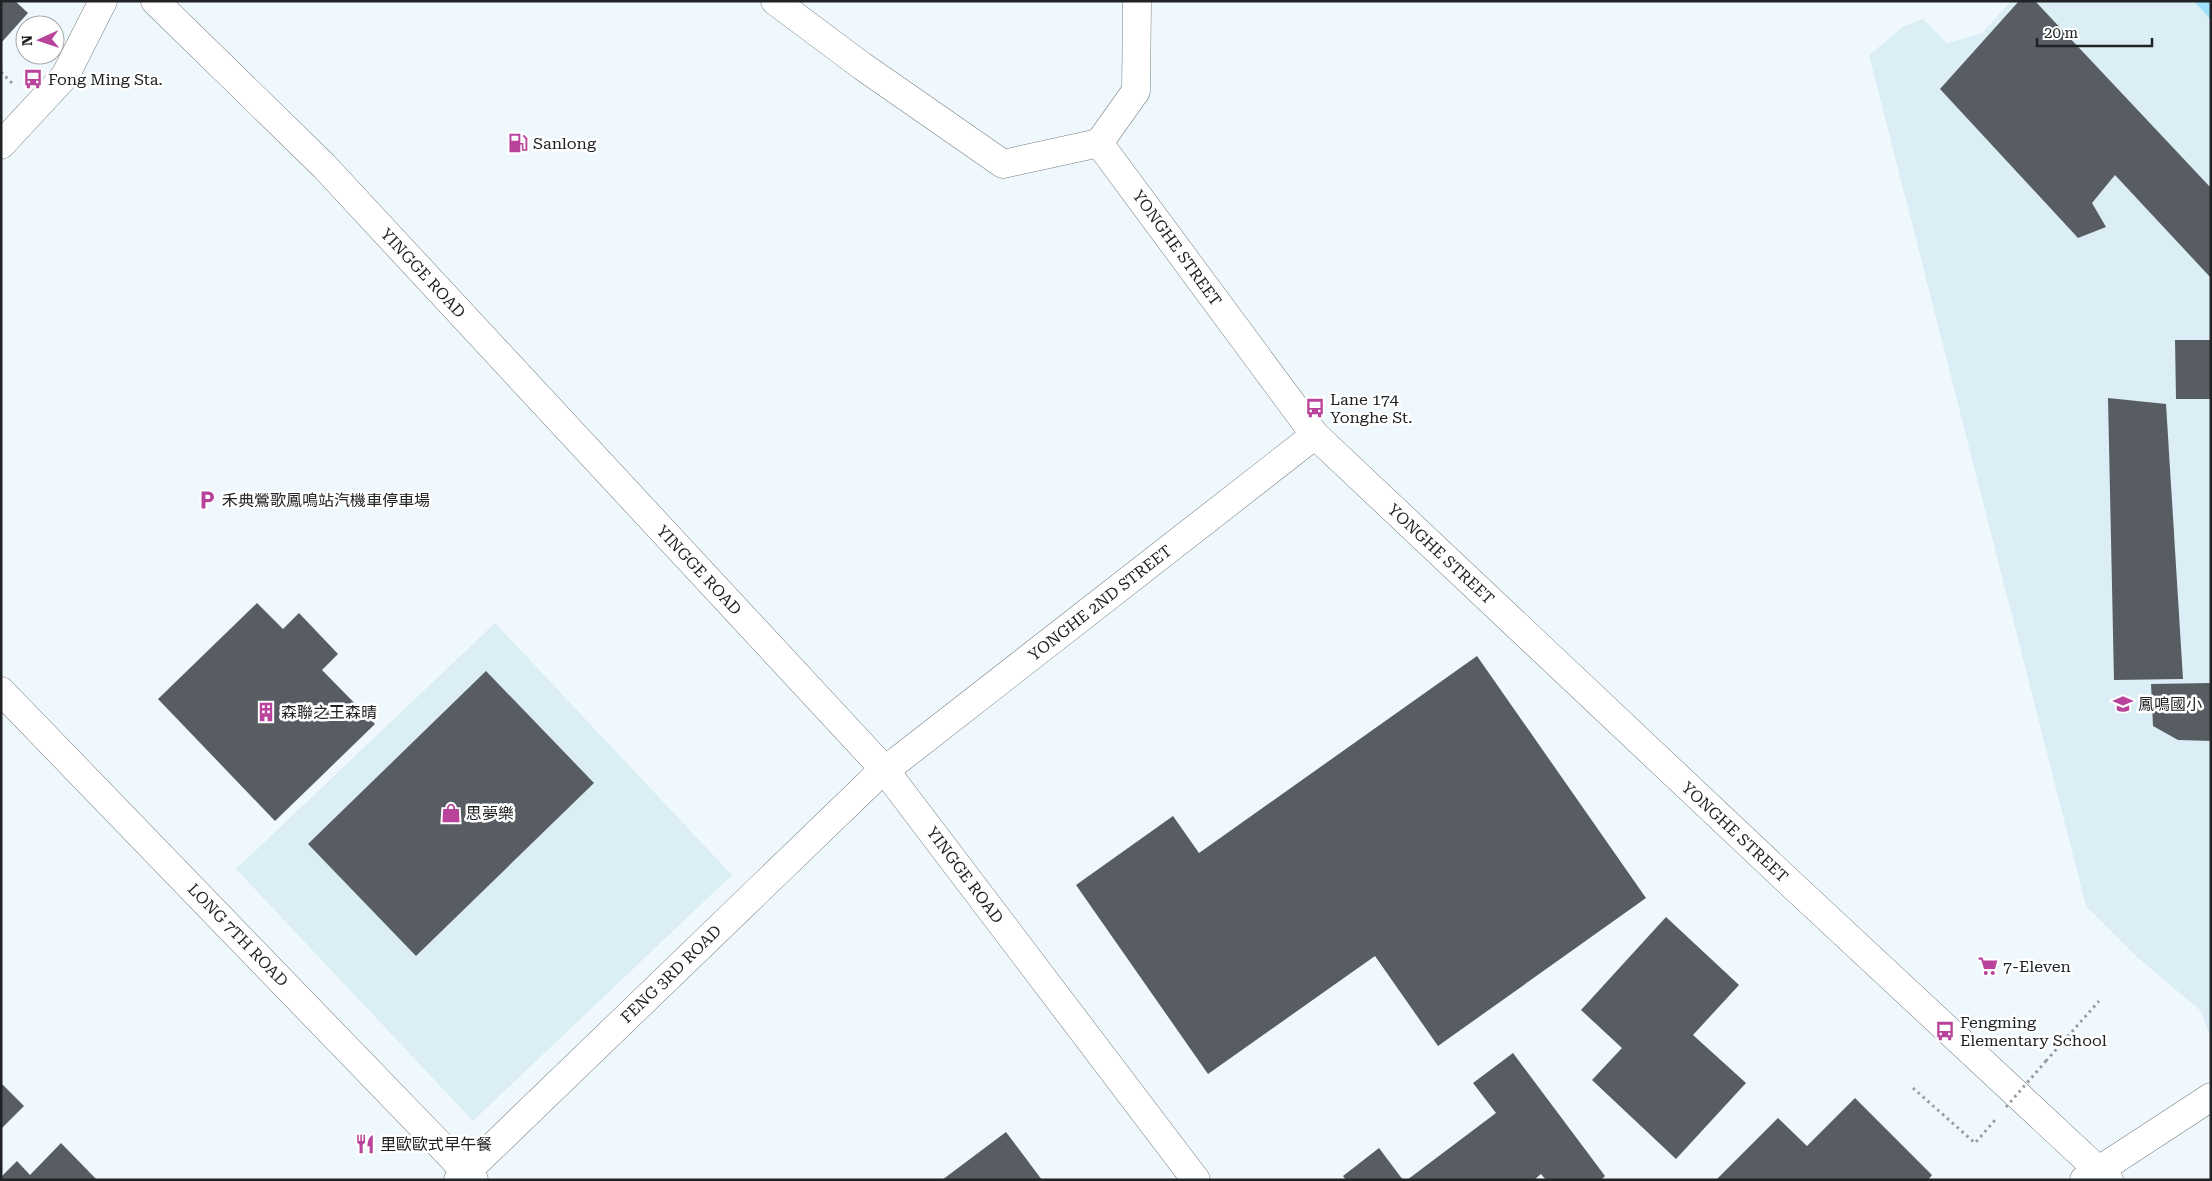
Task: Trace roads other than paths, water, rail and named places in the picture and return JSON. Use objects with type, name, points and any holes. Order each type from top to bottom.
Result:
[{"type":"street","points":[[1,145],[65,76],[103,1]]},
{"type":"street","name":"YINGGE ROAD","points":[[154,1],[324,166],[884,768],[1196,1180]]},
{"type":"street","points":[[775,1],[862,66],[1003,164],[1099,142],[1136,91],[1137,1]]},
{"type":"street","name":"YONGHE STREET","points":[[1099,142],[1315,435],[2098,1176]]},
{"type":"street","name":"YONGHE 2ND STREET","points":[[884,768],[913,749],[1315,435]]},
{"type":"street","name":"LONG 7TH ROAD","points":[[1,691],[467,1177]]},
{"type":"street","name":"FENG 3RD ROAD","points":[[467,1177],[884,768]]},
{"type":"street","points":[[2098,1176],[2211,1097]]},
{"type":"place","name":"Fong Ming Sta.","points":[[33,79]]},
{"type":"place","name":"Sanlong","points":[[518,143]]},
{"type":"place","name":"Lane 174 Yonghe St.","points":[[1315,408]]},
{"type":"place","name":"禾典鶯歌鳳鳴站汽機車停車場","points":[[207,500]]},
{"type":"place","name":"鳳鳴國小","points":[[2123,704]]},
{"type":"place","name":"森聯之王森晴","points":[[266,712]]},
{"type":"place","name":"思夢樂","points":[[451,813]]},
{"type":"place","name":"7-Eleven","points":[[1988,966]]},
{"type":"place","name":"Fengming Elementary School","points":[[1945,1031]]},
{"type":"place","name":"里歐歐式早午餐","points":[[365,1144]]}]
